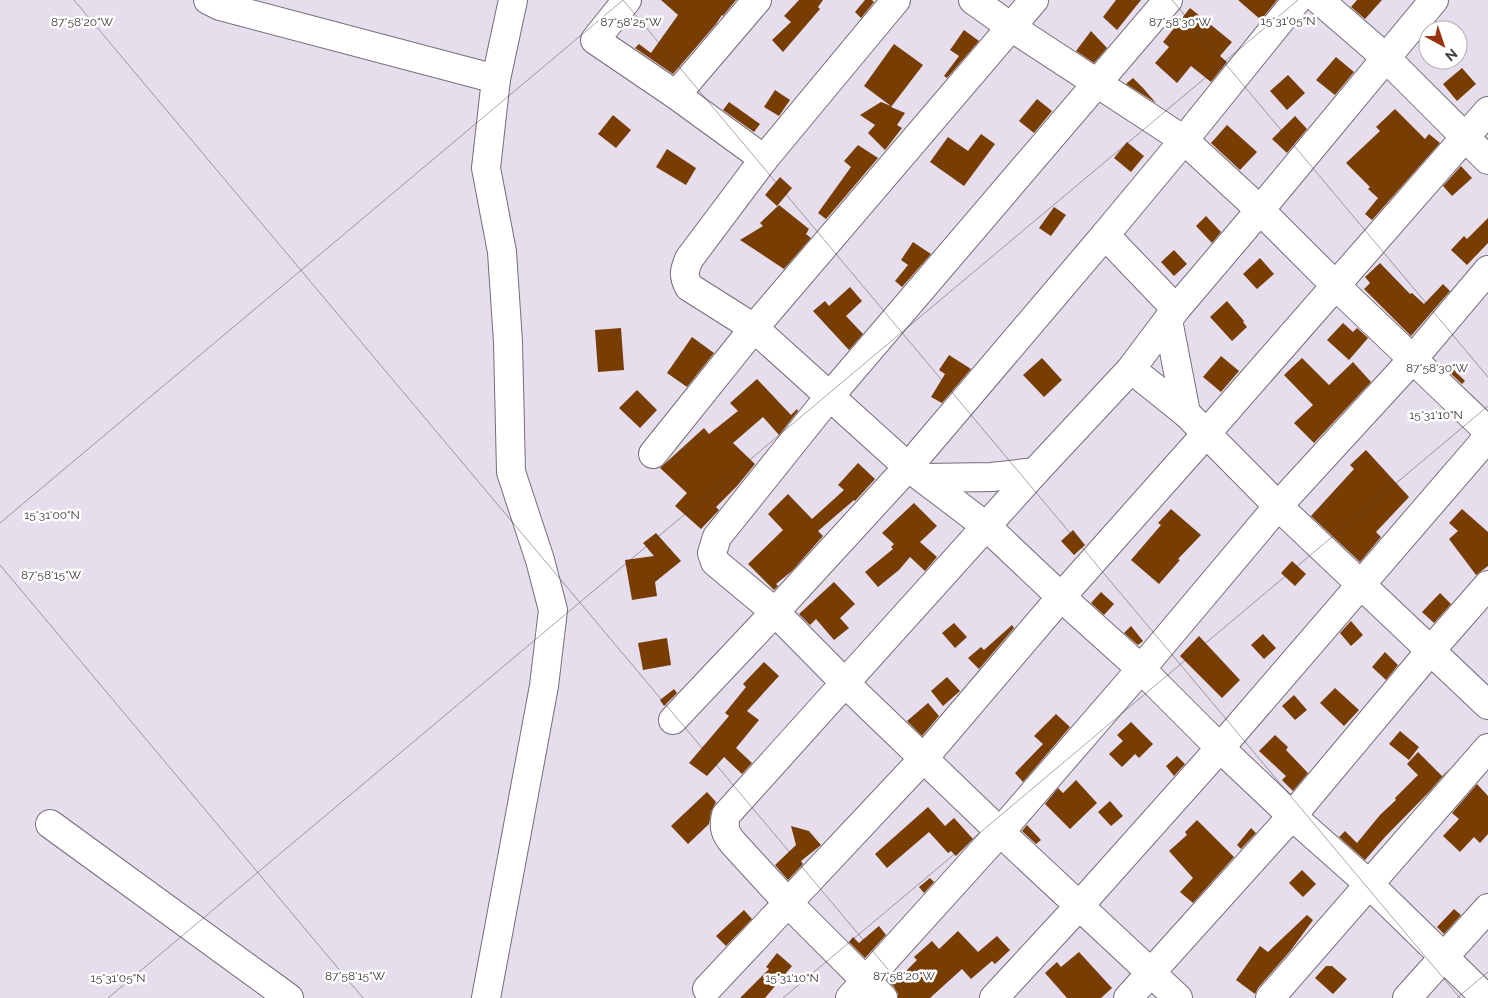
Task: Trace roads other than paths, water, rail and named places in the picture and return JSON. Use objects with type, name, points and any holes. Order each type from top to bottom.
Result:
[{"type":"street","points":[[208,0],[230,8],[496,79]]},
{"type":"street","points":[[486,998],[544,686],[553,610],[540,560],[511,472],[508,342],[502,252],[486,168],[496,79],[513,0]]},
{"type":"street","points":[[627,0],[595,40],[676,95],[764,159]]},
{"type":"street","points":[[676,95],[757,0]]},
{"type":"street","points":[[896,0],[764,159],[689,259],[684,271],[684,279],[689,287],[754,328],[915,473],[987,527],[1141,669],[1292,816],[1370,885],[1486,998]]},
{"type":"street","points":[[973,0],[1184,140],[1260,210],[1412,360],[1488,430]]},
{"type":"street","points":[[653,454],[754,328],[1034,0]]},
{"type":"street","points":[[1168,0],[829,397],[717,537],[712,553],[715,562],[775,612],[923,759],[1178,998]]},
{"type":"street","points":[[673,720],[775,612],[915,473],[1105,234],[1297,0]]},
{"type":"street","points":[[1319,0],[1385,58],[1488,160]]},
{"type":"street","points":[[1434,0],[1172,315],[1131,369],[1035,472],[726,815],[724,825],[726,835],[866,992],[1278,506],[1412,360],[1488,270]]},
{"type":"street","points":[[707,989],[789,904],[923,759],[1061,597],[1488,111]]},
{"type":"street","points":[[1105,234],[1172,315],[1186,413]]},
{"type":"street","points":[[1131,369],[1186,413],[1205,435],[1278,506],[1488,705]]},
{"type":"street","points":[[994,998],[1220,748],[1488,437]]},
{"type":"street","points":[[915,473],[992,477],[1035,472]]},
{"type":"street","points":[[1128,998],[1292,816],[1488,585]]},
{"type":"street","points":[[1270,998],[1488,748]]},
{"type":"street","points":[[50,824],[289,998]]},
{"type":"street","points":[[1407,998],[1488,908]]}]
